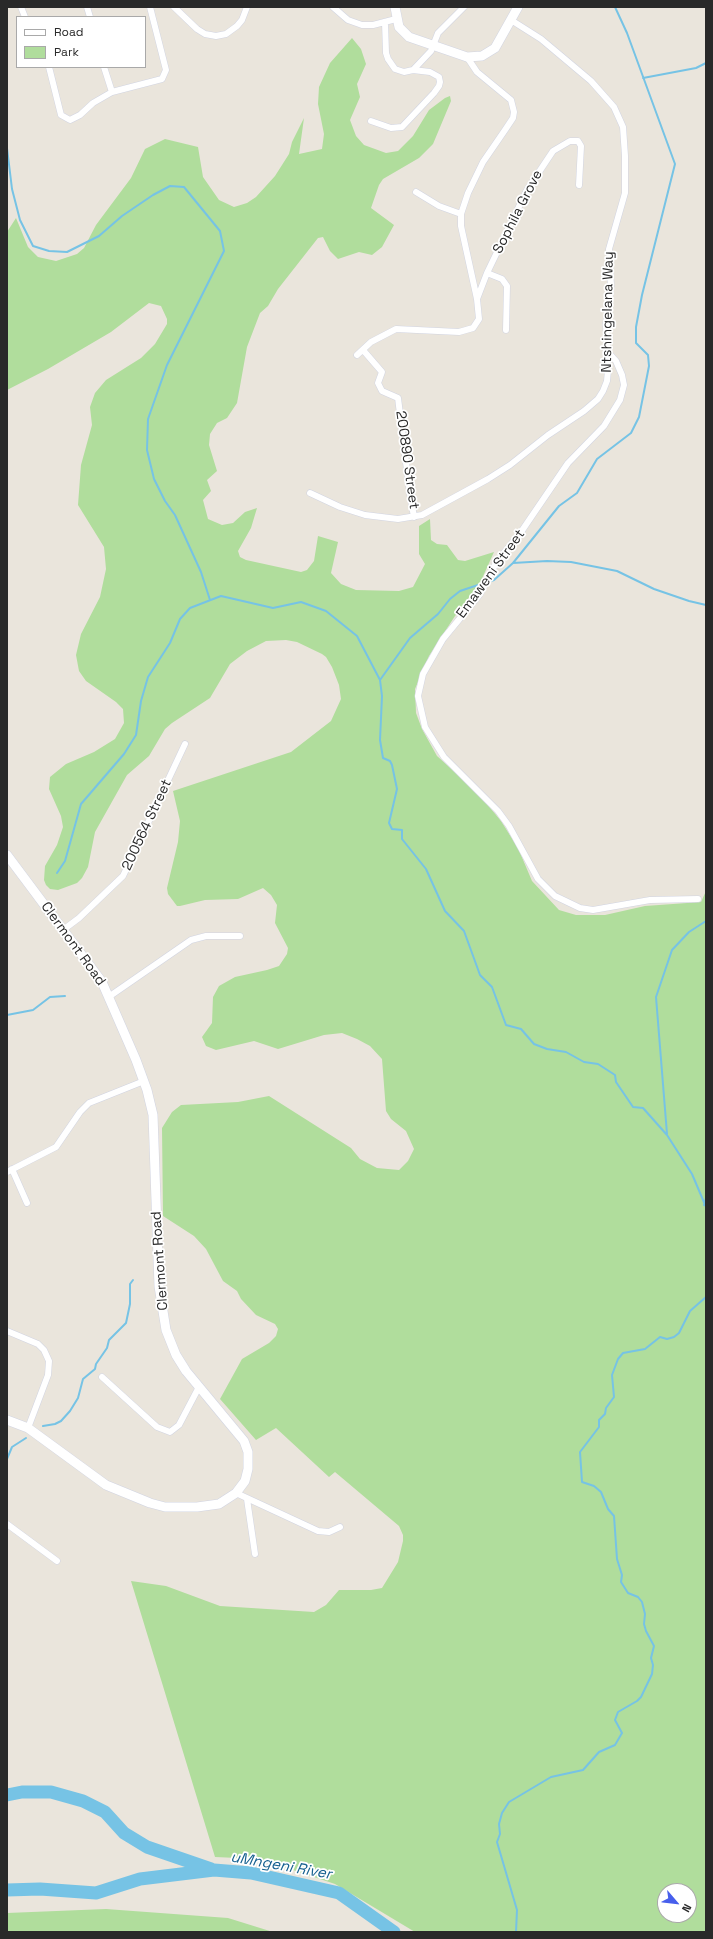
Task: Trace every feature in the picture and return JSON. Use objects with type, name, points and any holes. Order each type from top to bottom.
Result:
[{"type":"street","points":[[48,68],[61,115],[67,119],[72,119],[98,100],[112,92],[159,80],[166,73],[150,7]]},
{"type":"street","points":[[174,7],[197,29],[205,34],[216,36],[226,34],[237,26],[242,20],[247,7]]},
{"type":"street","points":[[334,7],[340,14],[355,23],[373,25],[396,19]]},
{"type":"street","points":[[395,7],[396,19],[400,27],[409,36],[433,46],[467,57],[482,56],[492,51],[500,43],[518,7]]},
{"type":"street","points":[[413,70],[427,56],[438,33],[464,7]]},
{"type":"street","name":"Ntshingelana Way","points":[[310,493],[340,507],[365,515],[398,519],[414,517],[496,474],[548,435],[584,411],[598,399],[603,391],[607,381],[606,324],[611,286],[609,249],[625,193],[623,127],[614,107],[591,81],[542,40],[511,20]]},
{"type":"street","points":[[371,121],[391,128],[402,127],[437,90],[440,82],[439,77],[430,72],[413,70],[399,71],[388,59],[385,22]]},
{"type":"street","points":[[357,355],[371,342],[396,329],[459,332],[473,328],[479,319],[477,299],[460,226],[461,214],[468,193],[483,162],[513,118],[514,112],[511,100],[505,93],[477,72],[467,57]]},
{"type":"street","points":[[104,68],[112,92]]},
{"type":"street","name":"Sophila Grove","points":[[477,299],[487,273],[527,190],[553,151],[570,141],[578,141],[581,149],[579,185]]},
{"type":"street","points":[[416,192],[439,206],[461,214]]},
{"type":"street","points":[[487,273],[502,279],[507,286],[506,330]]},
{"type":"street","name":"200890 Street","points":[[362,350],[382,372],[378,383],[382,391],[398,398],[414,517]]},
{"type":"street","name":"Emaweni Street","points":[[607,350],[616,361],[622,375],[624,385],[620,400],[604,426],[568,463],[521,532],[506,548],[483,589],[443,639],[433,654],[420,682],[418,696],[425,727],[444,757],[498,811],[538,879],[555,896],[580,908],[593,910],[650,900],[698,899]]},
{"type":"street","name":"200564 Street","points":[[63,930],[79,918],[123,876],[185,744]]},
{"type":"street","name":"Clermont Road","points":[[7,854],[92,967],[110,996],[144,1081],[153,1115],[155,1133],[159,1286],[164,1320],[176,1355],[199,1387],[241,1436],[246,1446],[249,1459],[248,1469],[245,1481],[236,1494],[225,1502],[213,1506],[180,1507],[150,1503],[106,1485],[28,1428],[7,1420]]},
{"type":"street","points":[[110,996],[191,940],[206,936],[240,936]]},
{"type":"street","points":[[28,1203],[10,1171],[56,1147],[80,1112],[89,1103],[144,1081]]},
{"type":"street","points":[[7,1331],[38,1344],[44,1350],[49,1361],[48,1375],[28,1428]]},
{"type":"street","points":[[102,1378],[157,1427],[170,1432],[179,1425],[199,1387]]},
{"type":"street","points":[[236,1494],[318,1531],[330,1532],[340,1527]]},
{"type":"street","points":[[247,1499],[255,1554]]},
{"type":"street","points":[[7,1524],[57,1561]]},
{"type":"green space","points":[[352,38],[361,49],[366,64],[357,84],[360,97],[350,120],[356,136],[364,145],[386,153],[398,151],[413,136],[429,110],[450,96],[451,101],[433,144],[419,158],[383,179],[379,185],[371,208],[394,225],[382,247],[372,255],[359,252],[338,259],[330,251],[323,237],[318,238],[278,289],[268,306],[260,313],[247,347],[237,403],[227,418],[217,423],[210,434],[209,445],[217,471],[207,480],[211,491],[203,500],[208,519],[222,525],[233,523],[245,512],[257,508],[251,528],[238,551],[240,557],[246,560],[301,572],[307,570],[314,561],[318,536],[338,542],[331,573],[341,584],[356,590],[399,591],[413,587],[425,564],[419,554],[419,526],[430,519],[431,540],[437,544],[447,545],[458,560],[465,561],[494,552],[480,583],[455,616],[429,656],[415,689],[416,713],[422,729],[437,756],[477,792],[501,821],[518,848],[532,881],[559,910],[576,915],[605,915],[645,906],[701,902],[706,891],[706,1932],[415,1932],[335,1884],[260,1859],[215,1857],[131,1581],[166,1586],[220,1606],[314,1612],[326,1605],[339,1590],[371,1590],[382,1588],[398,1562],[403,1541],[403,1535],[399,1526],[335,1472],[329,1477],[276,1428],[256,1440],[220,1399],[242,1359],[269,1343],[276,1336],[278,1329],[275,1324],[256,1315],[241,1299],[237,1291],[223,1281],[206,1249],[194,1236],[163,1216],[162,1128],[172,1112],[181,1105],[238,1102],[269,1096],[351,1148],[360,1159],[377,1168],[399,1170],[408,1161],[414,1149],[406,1131],[391,1119],[386,1111],[382,1059],[370,1046],[357,1039],[342,1033],[324,1035],[278,1049],[254,1041],[216,1050],[206,1046],[202,1037],[212,1023],[213,997],[219,986],[235,977],[279,966],[287,954],[288,948],[275,923],[277,905],[271,895],[263,888],[238,899],[205,900],[180,906],[177,906],[168,894],[167,888],[178,842],[180,821],[173,791],[291,752],[331,721],[341,699],[339,685],[332,667],[326,657],[322,654],[297,642],[286,640],[266,641],[247,651],[230,664],[210,698],[165,729],[149,756],[127,775],[95,832],[88,867],[82,878],[77,883],[58,890],[50,889],[46,885],[44,880],[45,866],[57,845],[63,827],[61,816],[49,789],[50,777],[66,764],[94,752],[115,739],[124,723],[123,709],[116,702],[86,681],[79,671],[76,655],[81,634],[100,597],[106,569],[104,547],[78,505],[81,465],[92,425],[90,407],[95,393],[106,380],[141,358],[155,344],[167,324],[167,319],[161,306],[149,303],[111,332],[48,369],[7,390],[7,232],[16,218],[28,247],[38,257],[56,261],[77,254],[84,248],[96,225],[131,178],[145,149],[165,139],[198,147],[203,177],[219,200],[234,207],[247,203],[256,197],[275,176],[289,154],[292,142],[304,118],[299,154],[322,149],[324,134],[318,104],[319,87],[330,63]]},
{"type":"green space","points":[[106,1909],[228,1918],[273,1932],[7,1932],[7,1913]]},
{"type":"waterway","points":[[488,582],[494,580],[513,563],[559,506],[577,493],[597,459],[631,433],[639,417],[649,366],[648,355],[636,343],[636,327],[642,295],[675,164],[627,33],[615,7]]},
{"type":"waterway","points":[[643,78],[696,68],[706,63]]},
{"type":"waterway","points":[[7,148],[12,189],[20,220],[33,246],[49,251],[67,252],[99,236],[122,216],[153,195],[170,186],[184,187],[220,231],[224,251],[167,365],[148,419],[147,450],[154,479],[165,501],[175,515],[201,572],[210,600]]},
{"type":"waterway","points":[[513,563],[547,561],[571,562],[617,571],[654,589],[706,605]]},
{"type":"waterway","points":[[380,680],[410,638],[438,614],[450,599],[460,591],[484,583]]},
{"type":"waterway","points":[[57,873],[65,861],[81,804],[124,754],[136,735],[141,701],[148,677],[170,643],[180,619],[190,608],[221,596],[273,608],[301,602],[326,611],[357,636],[380,680],[382,696],[380,740],[383,758],[390,761],[392,765],[397,789],[389,823],[392,829],[402,830],[402,839],[426,869],[445,911],[464,931],[480,975],[492,987],[506,1025],[521,1029],[534,1044],[547,1049],[566,1052],[584,1062],[598,1064],[615,1075],[616,1082],[633,1107],[643,1108],[667,1135],[692,1174],[706,1207]]},
{"type":"waterway","points":[[667,1134],[656,997],[672,950],[689,932],[706,921]]},
{"type":"waterway","points":[[7,1015],[33,1010],[50,997],[65,996]]},
{"type":"waterway","points":[[704,1205],[706,1198]]},
{"type":"waterway","points":[[43,1426],[55,1424],[61,1421],[70,1411],[78,1398],[83,1379],[95,1369],[96,1364],[107,1348],[109,1340],[126,1323],[130,1304],[130,1284],[133,1280]]},
{"type":"waterway","points":[[516,1932],[517,1910],[497,1842],[500,1834],[499,1824],[502,1813],[509,1802],[551,1777],[583,1770],[599,1752],[615,1745],[622,1733],[615,1720],[618,1712],[641,1697],[652,1674],[653,1665],[651,1658],[654,1646],[644,1624],[645,1614],[642,1602],[638,1597],[628,1593],[621,1582],[622,1575],[617,1559],[614,1516],[608,1509],[601,1492],[594,1486],[582,1482],[580,1452],[599,1427],[599,1420],[605,1414],[606,1408],[614,1397],[612,1375],[618,1359],[623,1353],[645,1349],[660,1337],[667,1339],[674,1337],[679,1333],[690,1311],[706,1297]]},
{"type":"waterway","points":[[7,1459],[12,1447],[26,1438]]},
{"type":"waterway","points":[[7,1795],[22,1792],[51,1792],[83,1801],[105,1812],[124,1833],[147,1847],[211,1869]]},
{"type":"waterway","name":"uMngeni River","points":[[7,1890],[40,1889],[96,1893],[140,1879],[214,1870],[251,1873],[339,1893],[394,1932]]}]
